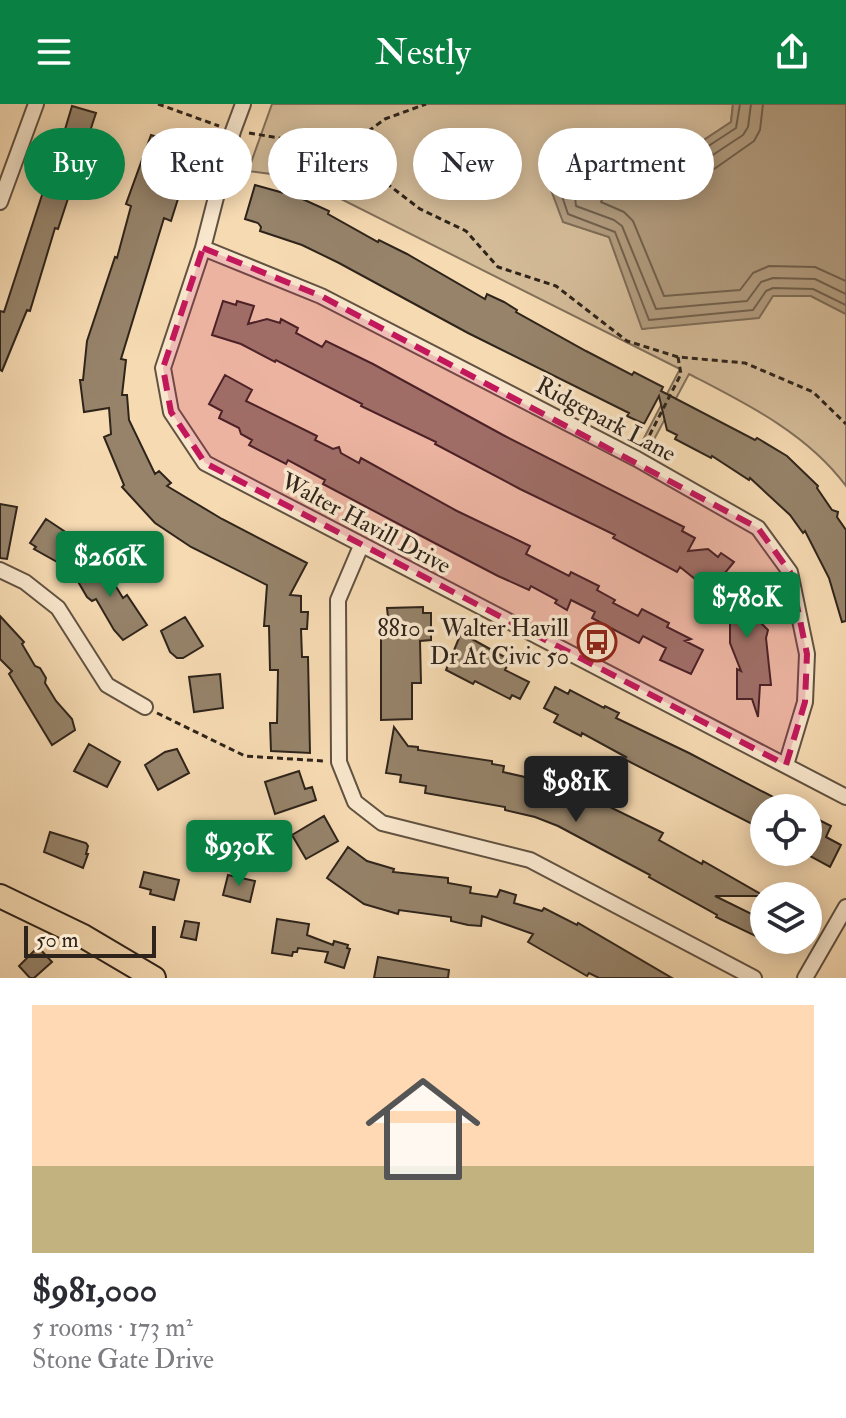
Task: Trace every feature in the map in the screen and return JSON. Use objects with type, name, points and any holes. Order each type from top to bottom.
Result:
[{"type":"main road","points":[[0,896],[83,936],[154,978]]},
{"type":"street","points":[[0,202],[36,104]]},
{"type":"street","name":"Walter Havill Drive","points":[[234,128],[243,104]]},
{"type":"street","name":"Walter Havill Drive","points":[[215,200],[203,248],[163,368],[171,412],[205,463],[846,797]]},
{"type":"street","name":"Ridgepark Lane","points":[[203,248],[321,296],[637,459],[758,528],[790,572],[807,654],[805,702],[786,765]]},
{"type":"street","points":[[361,546],[338,600],[339,762],[355,802],[382,823],[530,860],[754,978]]},
{"type":"street","points":[[0,570],[25,582],[58,608],[107,685],[145,707]]},
{"type":"street","points":[[805,978],[846,907]]},
{"type":"path","points":[[158,104],[225,128]]},
{"type":"path","points":[[373,128],[385,119],[426,104]]},
{"type":"path","points":[[397,191],[420,209],[466,231],[498,267],[556,286],[627,341],[678,357],[745,363],[813,392],[846,424]]},
{"type":"path","points":[[637,459],[681,374],[678,357]]},
{"type":"path","points":[[145,707],[245,756],[339,762]]},
{"type":"highlighted area","points":[[203,248],[321,296],[758,528],[790,572],[807,654],[805,702],[786,765],[205,463],[171,412],[163,368]]},
{"type":"shaded area","points":[[272,104],[733,104],[731,122],[714,133],[714,128],[538,128],[538,200],[573,200],[563,222],[609,237],[643,329],[772,296],[811,296],[846,314],[846,486],[813,450],[794,435],[753,408],[689,374],[651,445],[643,440],[680,369],[343,200],[397,200],[397,128],[268,128],[268,174],[252,172],[252,160]]},
{"type":"water","points":[[733,104],[846,104],[846,314],[811,296],[773,296],[759,318],[642,329],[609,237],[563,222],[555,200],[714,200],[714,133],[731,122]]},
{"type":"building","points":[[72,106],[96,113],[91,128],[65,128]]},
{"type":"building","points":[[141,163],[141,200],[178,200],[171,221],[164,218],[121,359],[126,360],[122,395],[127,395],[129,420],[155,474],[159,471],[171,483],[167,486],[222,519],[307,563],[290,595],[301,596],[301,612],[308,612],[307,629],[301,629],[302,657],[308,657],[310,753],[271,751],[270,723],[277,723],[278,670],[270,670],[269,626],[264,626],[267,585],[191,547],[155,523],[122,487],[124,485],[104,437],[111,434],[109,408],[84,412],[80,380],[83,380],[87,341],[117,258],[131,206],[126,204]]},
{"type":"building","points":[[255,185],[268,189],[268,200],[305,200],[329,211],[328,214],[378,242],[407,254],[485,299],[487,294],[504,302],[516,312],[586,351],[663,387],[661,391],[787,456],[818,486],[832,510],[838,512],[837,517],[846,530],[846,621],[842,622],[829,578],[805,531],[803,533],[790,515],[750,478],[675,439],[677,435],[667,430],[659,396],[644,424],[627,416],[629,413],[468,333],[339,263],[302,245],[260,231],[258,223],[245,219]]},
{"type":"building","points":[[40,200],[68,200],[58,229],[55,228],[30,311],[27,310],[2,371],[0,311],[4,312]]},
{"type":"building","points":[[223,301],[254,306],[248,324],[267,319],[280,323],[281,319],[298,328],[296,333],[322,347],[326,341],[373,364],[503,435],[684,527],[682,531],[695,538],[688,551],[708,549],[718,557],[721,553],[734,562],[710,591],[680,567],[677,572],[613,538],[615,535],[520,489],[276,360],[212,335]]},
{"type":"building","points":[[225,375],[252,390],[246,401],[317,436],[315,440],[333,449],[339,447],[341,453],[359,463],[361,458],[457,511],[530,546],[526,554],[569,576],[571,572],[599,586],[597,590],[615,600],[613,603],[638,616],[642,609],[669,623],[667,627],[691,639],[685,641],[703,650],[691,674],[660,660],[666,648],[643,636],[639,643],[592,618],[595,612],[571,600],[567,610],[555,603],[557,600],[531,586],[529,590],[498,576],[323,484],[325,480],[288,460],[286,464],[249,445],[252,440],[241,434],[239,428],[219,418],[222,411],[209,404]]},
{"type":"building","points":[[0,504],[17,507],[7,559],[0,558]]},
{"type":"building","points":[[46,519],[76,539],[59,563],[34,549],[36,547],[30,543]]},
{"type":"building","points":[[98,557],[123,598],[127,595],[147,625],[123,640],[96,599],[92,601],[87,597],[73,573]]},
{"type":"building","points":[[746,582],[752,596],[758,594],[764,611],[753,615],[768,630],[766,638],[771,685],[760,685],[758,717],[752,699],[737,699],[737,669],[741,671],[730,643],[730,601],[721,618],[712,595]]},
{"type":"building","points":[[423,607],[423,613],[431,613],[431,640],[420,641],[421,683],[412,683],[412,719],[381,720],[381,621],[388,617],[387,608]]},
{"type":"building","points":[[0,616],[24,642],[22,644],[46,678],[45,683],[56,701],[72,719],[75,730],[52,745],[9,674],[12,671],[0,659]]},
{"type":"building","points":[[185,617],[203,646],[183,658],[177,658],[170,652],[161,631]]},
{"type":"building","points":[[461,633],[510,660],[505,670],[529,682],[520,699],[512,695],[510,699],[446,670]]},
{"type":"building","points":[[220,674],[223,708],[194,712],[189,677]]},
{"type":"building","points":[[555,687],[568,694],[570,690],[619,713],[616,718],[767,794],[750,794],[750,823],[624,759],[626,757],[582,733],[581,736],[554,722],[558,715],[544,708]]},
{"type":"building","points":[[394,727],[408,746],[418,747],[418,750],[492,761],[492,764],[504,766],[503,772],[551,783],[598,806],[600,802],[663,833],[659,840],[750,888],[750,896],[715,896],[750,913],[750,933],[558,826],[505,810],[505,807],[425,793],[426,786],[400,782],[401,775],[386,773]]},
{"type":"building","points":[[89,744],[120,762],[107,787],[74,771]]},
{"type":"building","points":[[177,749],[189,773],[158,790],[145,765],[165,752]]},
{"type":"building","points":[[299,771],[305,789],[312,787],[316,800],[275,814],[265,782]]},
{"type":"building","points":[[324,816],[338,841],[306,859],[292,835]]},
{"type":"building","points":[[822,822],[831,826],[826,837],[841,845],[830,867],[822,863]]},
{"type":"building","points":[[50,832],[86,843],[88,854],[83,868],[44,852]]},
{"type":"building","points":[[348,847],[367,861],[394,869],[393,872],[448,878],[448,883],[471,887],[470,893],[497,897],[500,890],[516,895],[514,903],[542,911],[544,908],[578,923],[672,978],[599,978],[589,973],[587,976],[528,942],[533,934],[482,916],[481,926],[468,925],[451,921],[451,917],[399,910],[398,914],[364,904],[327,878]]},
{"type":"building","points":[[144,872],[179,880],[174,900],[150,894],[151,890],[140,887]]},
{"type":"building","points":[[228,875],[255,881],[250,902],[223,895]]},
{"type":"building","points":[[277,919],[309,924],[307,935],[333,945],[334,941],[348,945],[350,949],[344,968],[325,962],[328,952],[298,948],[292,956],[272,953]]},
{"type":"building","points":[[185,921],[199,923],[196,940],[181,937]]},
{"type":"building","points":[[38,947],[52,962],[30,978],[19,966]]},
{"type":"building","points":[[378,957],[449,970],[448,978],[374,978]]},
{"type":"place","name":"8810 - Walter Havill Dr At Civic 50","points":[[597,642]]}]
